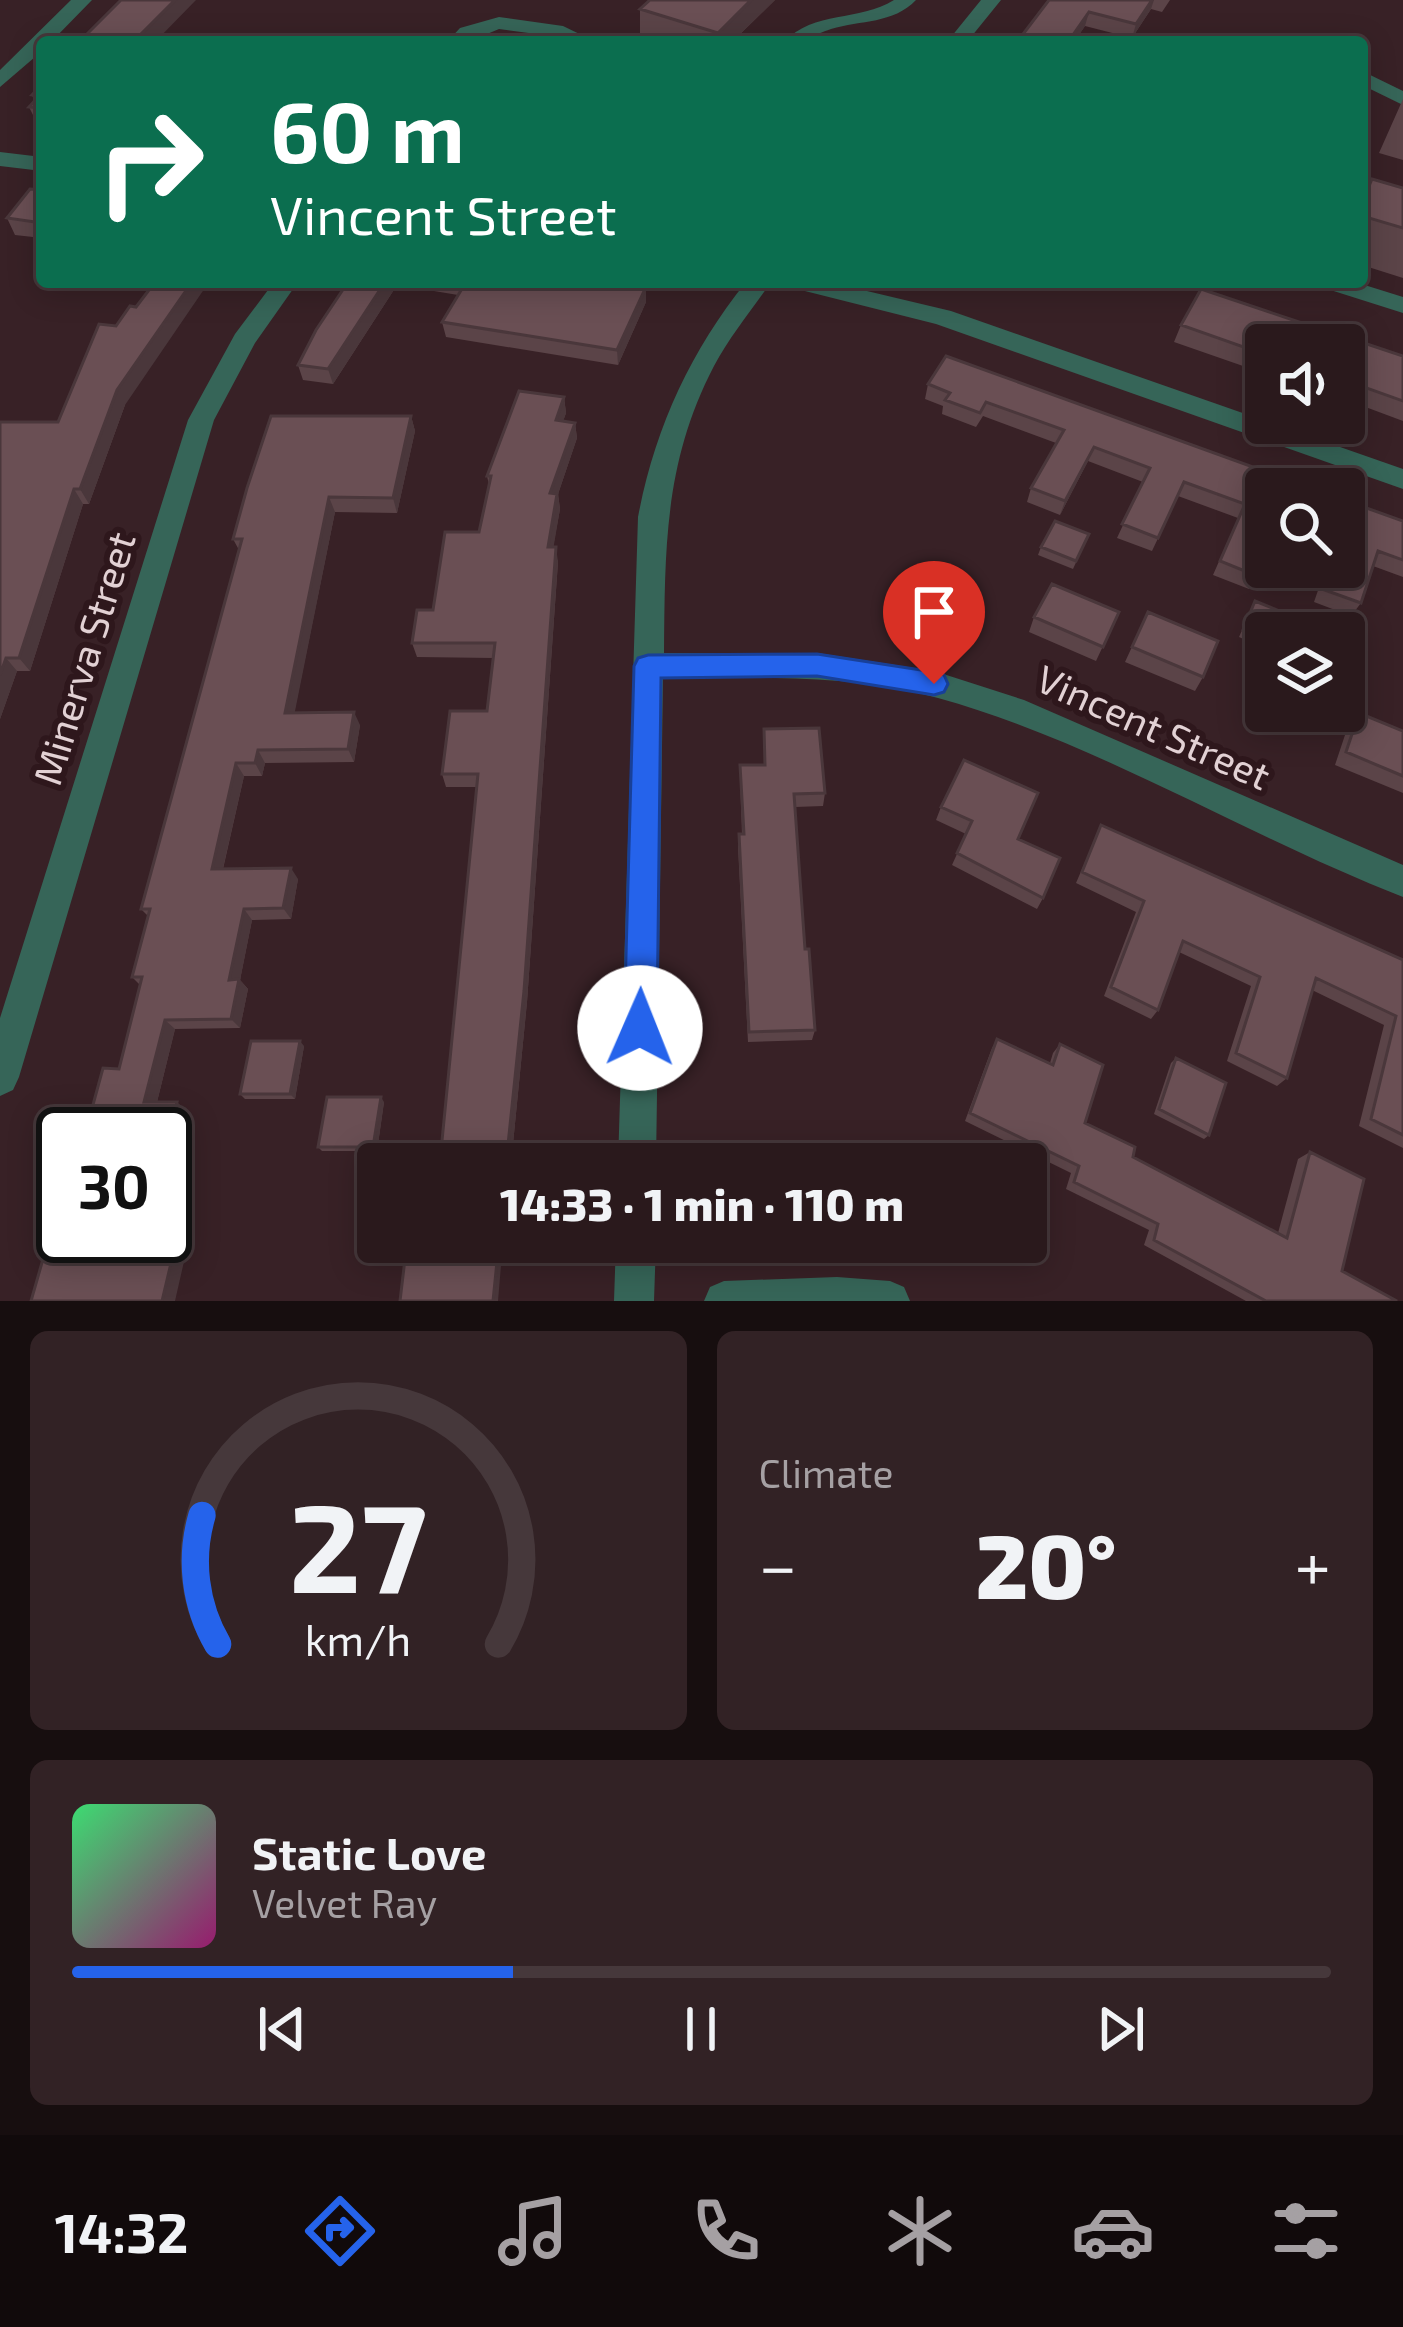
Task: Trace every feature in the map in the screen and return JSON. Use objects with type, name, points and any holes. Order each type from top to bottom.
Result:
[{"type":"street","points":[[46,36],[82,0]]},
{"type":"street","points":[[804,36],[827,23],[898,9],[906,0]]},
{"type":"street","points":[[962,36],[992,0]]},
{"type":"street","points":[[461,36],[479,24],[574,36]]},
{"type":"street","points":[[0,81],[36,45]]},
{"type":"street","points":[[1368,80],[1403,99]]},
{"type":"street","points":[[0,159],[36,163]]},
{"type":"street","name":"Minerva Street","points":[[0,1077],[201,420],[244,340],[282,288]]},
{"type":"street","points":[[637,1143],[652,517],[671,429],[706,353],[755,288]]},
{"type":"street","points":[[821,288],[942,317],[1403,479]]},
{"type":"street","points":[[1348,288],[1403,305]]},
{"type":"street","name":"Vincent Street","points":[[648,666],[817,665],[934,684],[1013,709],[1403,881]]},
{"type":"street","points":[[634,1301],[635,1263]]},
{"type":"street","points":[[724,1301],[837,1297],[890,1301]]},
{"type":"building","points":[[121,0],[175,0],[139,36],[85,36]]},
{"type":"building","points":[[650,0],[751,0],[718,33],[640,9]]},
{"type":"building","points":[[1049,0],[1152,0],[1136,24],[1089,12],[1072,36],[1022,36]]},
{"type":"building","points":[[1372,179],[1403,188],[1403,228],[1368,218]]},
{"type":"building","points":[[30,189],[36,190],[36,222],[7,218]]},
{"type":"building","points":[[150,288],[188,288],[117,390],[80,489],[74,489],[19,658],[6,658],[0,675],[0,422],[58,422],[99,324],[116,326],[130,306],[136,307]]},
{"type":"building","points":[[344,288],[381,288],[328,369],[298,365]]},
{"type":"building","points":[[462,288],[646,288],[617,350],[442,322]]},
{"type":"building","points":[[1201,289],[1305,324],[1245,324],[1245,348],[1181,325]]},
{"type":"building","points":[[1365,343],[1403,356],[1403,401],[1365,387]]},
{"type":"building","points":[[946,356],[1256,468],[1245,468],[1245,504],[1184,482],[1158,538],[1122,524],[1150,468],[1094,447],[1065,501],[1031,488],[1064,430],[986,402],[980,413],[945,400],[950,393],[928,384]]},
{"type":"building","points":[[519,391],[564,397],[556,420],[575,423],[550,493],[557,494],[548,547],[556,547],[524,991],[508,1143],[442,1143],[478,774],[442,774],[450,711],[487,711],[495,643],[412,643],[417,610],[433,610],[445,532],[479,532],[491,476],[487,476]]},
{"type":"building","points":[[271,416],[411,416],[393,498],[329,497],[285,713],[354,712],[348,749],[258,750],[255,763],[236,763],[212,869],[291,868],[283,908],[244,909],[229,980],[239,979],[231,1019],[165,1020],[144,1102],[177,1102],[176,1107],[92,1107],[103,1068],[119,1069],[142,977],[132,977],[150,909],[141,909],[242,539],[233,539]]},
{"type":"building","points":[[1245,504],[1245,571],[1220,561]]},
{"type":"building","points":[[1365,507],[1403,521],[1403,560],[1378,551],[1361,603],[1322,589],[1365,588]]},
{"type":"building","points":[[1055,521],[1089,534],[1076,561],[1041,547]]},
{"type":"building","points":[[1052,584],[1119,612],[1103,647],[1034,617]]},
{"type":"building","points":[[1255,601],[1282,612],[1250,612]]},
{"type":"building","points":[[1148,612],[1218,641],[1203,677],[1132,647]]},
{"type":"building","points":[[1365,715],[1403,731],[1403,776],[1346,752],[1353,732],[1365,732]]},
{"type":"building","points":[[819,728],[825,793],[794,794],[815,1030],[749,1032],[740,765],[765,765],[764,729]]},
{"type":"building","points":[[964,760],[1038,793],[1018,839],[1060,858],[1043,898],[957,853],[972,821],[941,807]]},
{"type":"building","points":[[1101,825],[1403,960],[1403,1135],[1371,1119],[1396,1016],[1316,978],[1287,1078],[1236,1053],[1260,977],[1183,941],[1158,1010],[1111,987],[1144,901],[1082,872]]},
{"type":"building","points":[[997,1039],[1053,1065],[1060,1044],[1103,1065],[1085,1123],[1135,1147],[1133,1157],[1287,1238],[1310,1152],[1364,1179],[1342,1271],[1397,1301],[1266,1301],[1154,1240],[1158,1224],[1074,1182],[1079,1166],[1047,1150],[1047,1143],[1032,1143],[970,1113]]},
{"type":"building","points":[[251,1041],[300,1041],[290,1094],[240,1094]]},
{"type":"building","points":[[1176,1058],[1226,1083],[1209,1135],[1159,1109]]},
{"type":"building","points":[[327,1097],[381,1097],[374,1143],[318,1147]]},
{"type":"building","points":[[42,1263],[171,1263],[162,1301],[31,1301]]},
{"type":"building","points":[[405,1263],[497,1263],[493,1301],[400,1301]]},
{"type":"route","points":[[640,1028],[648,666],[817,665],[934,684]]}]
